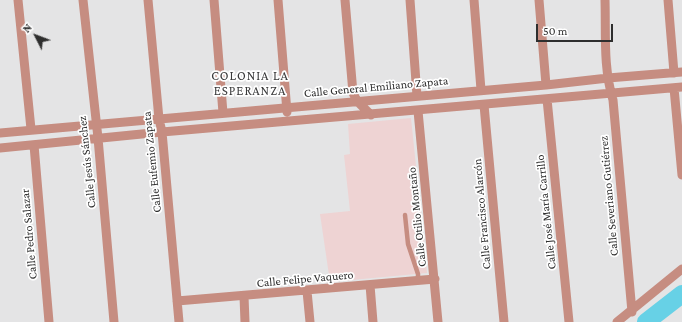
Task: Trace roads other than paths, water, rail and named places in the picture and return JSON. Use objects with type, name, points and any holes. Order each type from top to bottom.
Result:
[{"type":"street","points":[[18,0],[31,129]]},
{"type":"street","name":"Calle Jesús Sánchez","points":[[83,0],[98,138],[114,322]]},
{"type":"street","name":"Calle Eufemio Zapata","points":[[148,0],[159,119],[162,132],[179,322]]},
{"type":"street","points":[[214,0],[223,114]]},
{"type":"street","points":[[278,0],[287,107],[285,122]]},
{"type":"street","points":[[345,0],[352,85],[357,100],[371,115]]},
{"type":"street","points":[[410,0],[417,96]]},
{"type":"street","points":[[474,0],[481,90]]},
{"type":"street","points":[[539,0],[546,86]]},
{"type":"street","name":"Calle Severiano Gutiérrez","points":[[605,0],[604,34],[608,78],[613,100],[632,312]]},
{"type":"street","points":[[668,0],[678,72]]},
{"type":"street","name":"Calle General Emiliano Zapata","points":[[0,133],[31,129],[223,114],[357,100],[546,86],[608,78],[678,72]]},
{"type":"street","points":[[0,148],[162,132],[418,111],[678,87],[682,175]]},
{"type":"street","name":"Calle José María Carrillo","points":[[547,99],[569,322]]},
{"type":"street","name":"Calle Francisco Alarcón","points":[[484,105],[504,322]]},
{"type":"street","name":"Calle Otilio Montaño","points":[[418,111],[438,322]]},
{"type":"street","name":"Calle Pedro Salazar","points":[[34,145],[49,322]]},
{"type":"street","points":[[617,322],[632,312],[663,283],[682,269]]},
{"type":"street","name":"Calle Felipe Vaquero","points":[[178,301],[435,279]]},
{"type":"street","points":[[370,285],[373,322]]},
{"type":"street","points":[[307,291],[310,322]]},
{"type":"street","points":[[244,296],[246,322]]},
{"type":"lane","points":[[405,215],[408,244],[418,274],[418,280]]},
{"type":"waterway","points":[[646,322],[682,294]]},
{"type":"district","name":"COLONIA LA ESPERANZA","points":[[250,84]]}]
